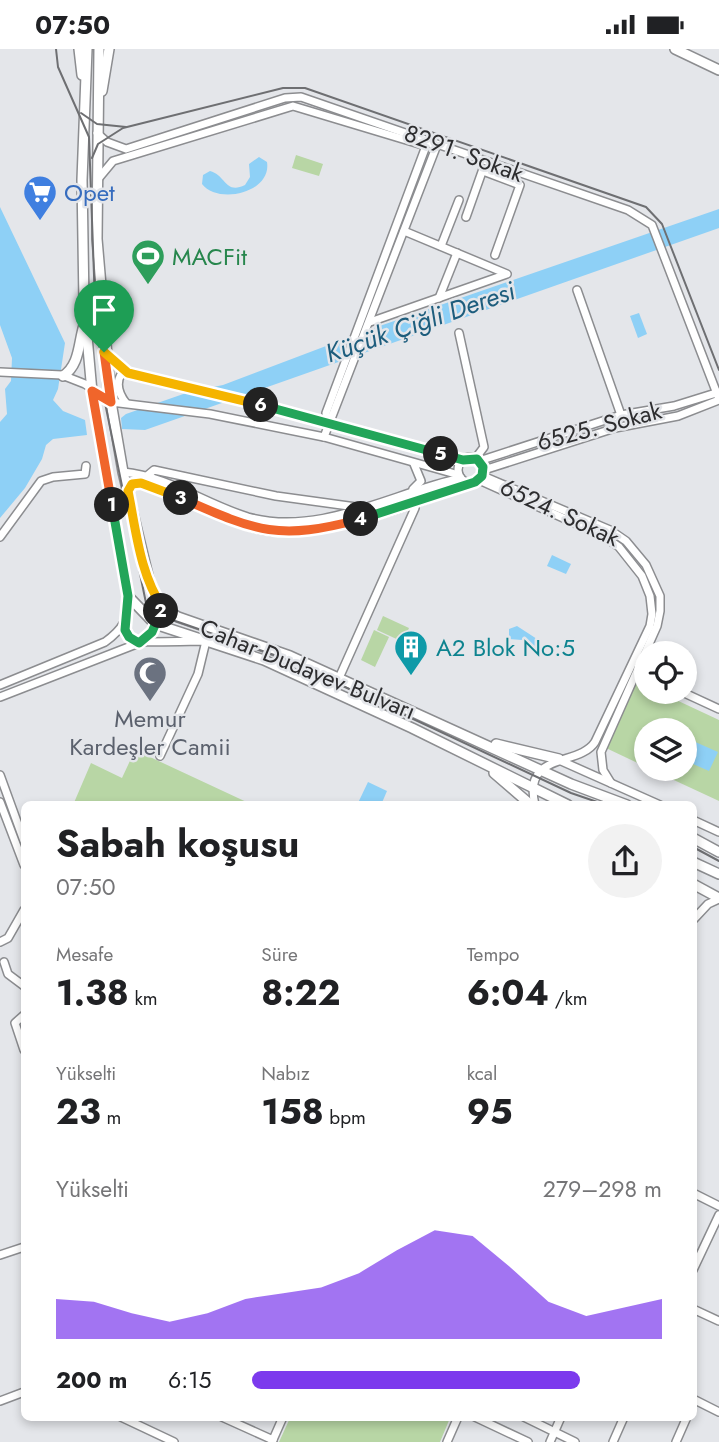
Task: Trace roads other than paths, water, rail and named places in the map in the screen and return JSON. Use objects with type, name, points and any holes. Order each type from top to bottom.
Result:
[{"type":"main road","points":[[79,49],[86,100]]},
{"type":"main road","points":[[87,49],[82,137],[86,320],[92,391],[128,596]]},
{"type":"main road","points":[[99,49],[96,109],[98,273],[104,352],[123,471],[145,571],[163,608]]},
{"type":"main road","points":[[96,109],[109,49]]},
{"type":"main road","points":[[675,49],[719,70]]},
{"type":"main road","points":[[64,376],[73,369],[77,361],[78,343],[86,320]]},
{"type":"main road","points":[[104,352],[128,373]]},
{"type":"main road","name":"Cahar Dudayev Bulvarı","points":[[128,596],[155,624],[264,660],[561,801]]},
{"type":"main road","name":"Cahar Dudayev Bulvarı","points":[[163,608],[178,617],[260,645],[339,678],[542,771],[617,801]]},
{"type":"main road","points":[[454,730],[505,747],[535,751],[559,759]]},
{"type":"main road","points":[[466,754],[503,779],[528,801]]},
{"type":"main road","points":[[697,840],[719,852]]},
{"type":"main road","points":[[697,864],[719,874]]},
{"type":"main road","points":[[697,886],[719,898]]},
{"type":"street","name":"8291. Sokak","points":[[97,133],[107,142],[126,149],[285,99],[301,97],[429,144]]},
{"type":"street","name":"8291. Sokak","points":[[98,179],[113,161],[293,106],[429,144],[628,210],[652,225],[718,396]]},
{"type":"street","points":[[324,437],[328,422],[326,413],[429,144],[435,150],[334,416],[328,422]]},
{"type":"street","points":[[466,217],[486,162]]},
{"type":"street","points":[[483,171],[520,185],[495,255]]},
{"type":"street","points":[[441,246],[459,200]]},
{"type":"street","points":[[369,324],[507,274],[404,231]]},
{"type":"street","points":[[439,297],[457,253]]},
{"type":"street","points":[[577,290],[621,415]]},
{"type":"street","points":[[128,491],[132,484],[141,483],[242,524],[264,531],[290,533],[324,529],[469,483],[482,475],[477,460],[484,447],[459,333]]},
{"type":"street","points":[[4,372],[64,376],[85,384],[111,402],[210,414],[324,437],[460,477],[469,483]]},
{"type":"street","points":[[126,403],[120,395],[119,377],[122,373],[246,401],[463,460],[477,460]]},
{"type":"street","name":"6525. Sokak","points":[[477,460],[621,415],[674,407],[718,396]]},
{"type":"street","name":"6525. Sokak","points":[[482,475],[615,428],[678,416],[718,396]]},
{"type":"street","points":[[460,477],[458,467],[463,460]]},
{"type":"street","points":[[406,493],[421,481],[413,463]]},
{"type":"street","points":[[0,537],[41,481],[85,474],[86,466]]},
{"type":"street","points":[[148,475],[154,470],[276,496],[360,507]]},
{"type":"street","points":[[123,471],[148,475],[248,516],[280,523],[307,522],[460,477]]},
{"type":"street","name":"6524. Sokak","points":[[482,475],[610,530],[626,541],[646,565],[660,596],[657,626],[650,641]]},
{"type":"street","name":"6524. Sokak","points":[[482,475],[603,536],[619,547],[642,576],[650,596],[650,626],[595,742],[586,753],[559,759],[542,771]]},
{"type":"street","points":[[339,678],[415,508]]},
{"type":"street","points":[[128,596],[127,634],[139,643],[206,641],[198,674],[160,756]]},
{"type":"street","points":[[0,698],[139,643],[149,636],[163,608]]},
{"type":"street","points":[[0,685],[105,642],[119,632],[126,621]]},
{"type":"street","name":"6524. Sokak","points":[[611,783],[603,769],[601,752],[634,676]]},
{"type":"street","points":[[697,699],[719,709]]},
{"type":"street","points":[[559,759],[651,801]]},
{"type":"street","points":[[534,801],[542,771]]},
{"type":"street","points":[[0,775],[21,833]]},
{"type":"street","points":[[0,802],[21,857]]},
{"type":"street","points":[[697,822],[719,832]]},
{"type":"street","points":[[705,825],[719,825]]},
{"type":"street","points":[[697,916],[708,904],[719,898]]},
{"type":"street","points":[[0,942],[8,938],[21,915]]},
{"type":"street","points":[[4,962],[8,974],[21,984]]},
{"type":"street","points":[[21,1018],[15,1023],[21,1041]]},
{"type":"street","points":[[697,1195],[719,1206]]},
{"type":"street","points":[[697,1262],[719,1215]]},
{"type":"street","points":[[0,1255],[21,1248]]},
{"type":"street","points":[[697,1310],[719,1321]]},
{"type":"street","points":[[0,1401],[21,1393]]},
{"type":"street","points":[[697,1403],[719,1412]]},
{"type":"street","points":[[129,1421],[174,1442]]},
{"type":"street","points":[[230,1421],[272,1441],[281,1421]]},
{"type":"street","points":[[446,1442],[456,1421]]},
{"type":"street","points":[[483,1421],[528,1442]]},
{"type":"street","points":[[496,1427],[498,1421]]},
{"type":"street","points":[[532,1421],[575,1442]]},
{"type":"street","points":[[550,1442],[559,1421]]},
{"type":"street","points":[[614,1442],[622,1421]]},
{"type":"street","points":[[676,1442],[685,1421]]},
{"type":"water","points":[[259,157],[267,162],[266,173],[253,188],[242,193],[220,194],[202,184],[203,175],[210,171],[233,188],[245,185],[250,177],[249,164]]},
{"type":"water","points":[[0,207],[65,343],[58,389],[53,400],[63,411],[85,420],[87,435],[53,439],[46,445],[42,459],[25,488],[0,518],[0,422],[7,414],[5,389],[11,381],[12,358],[0,325]]},
{"type":"water","name":"Küçük Çiğli Deresi","points":[[719,209],[719,228],[145,430],[122,429],[121,418],[126,414],[189,392],[223,385],[371,329]]},
{"type":"water","points":[[639,313],[647,334],[638,338],[630,316]]},
{"type":"water","points":[[552,555],[571,564],[566,574],[547,566]]},
{"type":"water","points":[[517,626],[537,639],[536,647],[522,640],[509,639],[509,629]]},
{"type":"water","points":[[697,743],[718,752],[709,771],[697,766]]},
{"type":"water","points":[[368,782],[387,791],[383,801],[359,801]]},
{"type":"tram line","points":[[56,49],[58,67],[89,137],[95,303],[104,398],[146,603],[158,615],[283,658],[571,793],[594,801]]},
{"type":"tram line","points":[[92,158],[98,144],[123,128],[283,88],[305,88],[646,207],[662,224],[719,370]]},
{"type":"tram line","points":[[81,113],[97,124],[126,127]]},
{"type":"tram line","points":[[697,849],[719,861]]},
{"type":"place","name":"Opet","points":[[40,222]]},
{"type":"place","name":"MACFit","points":[[148,286]]},
{"type":"place","name":"A2 Blok No:5","points":[[411,677]]},
{"type":"place","name":"Memur Kardeşler Camii","points":[[150,703]]}]
